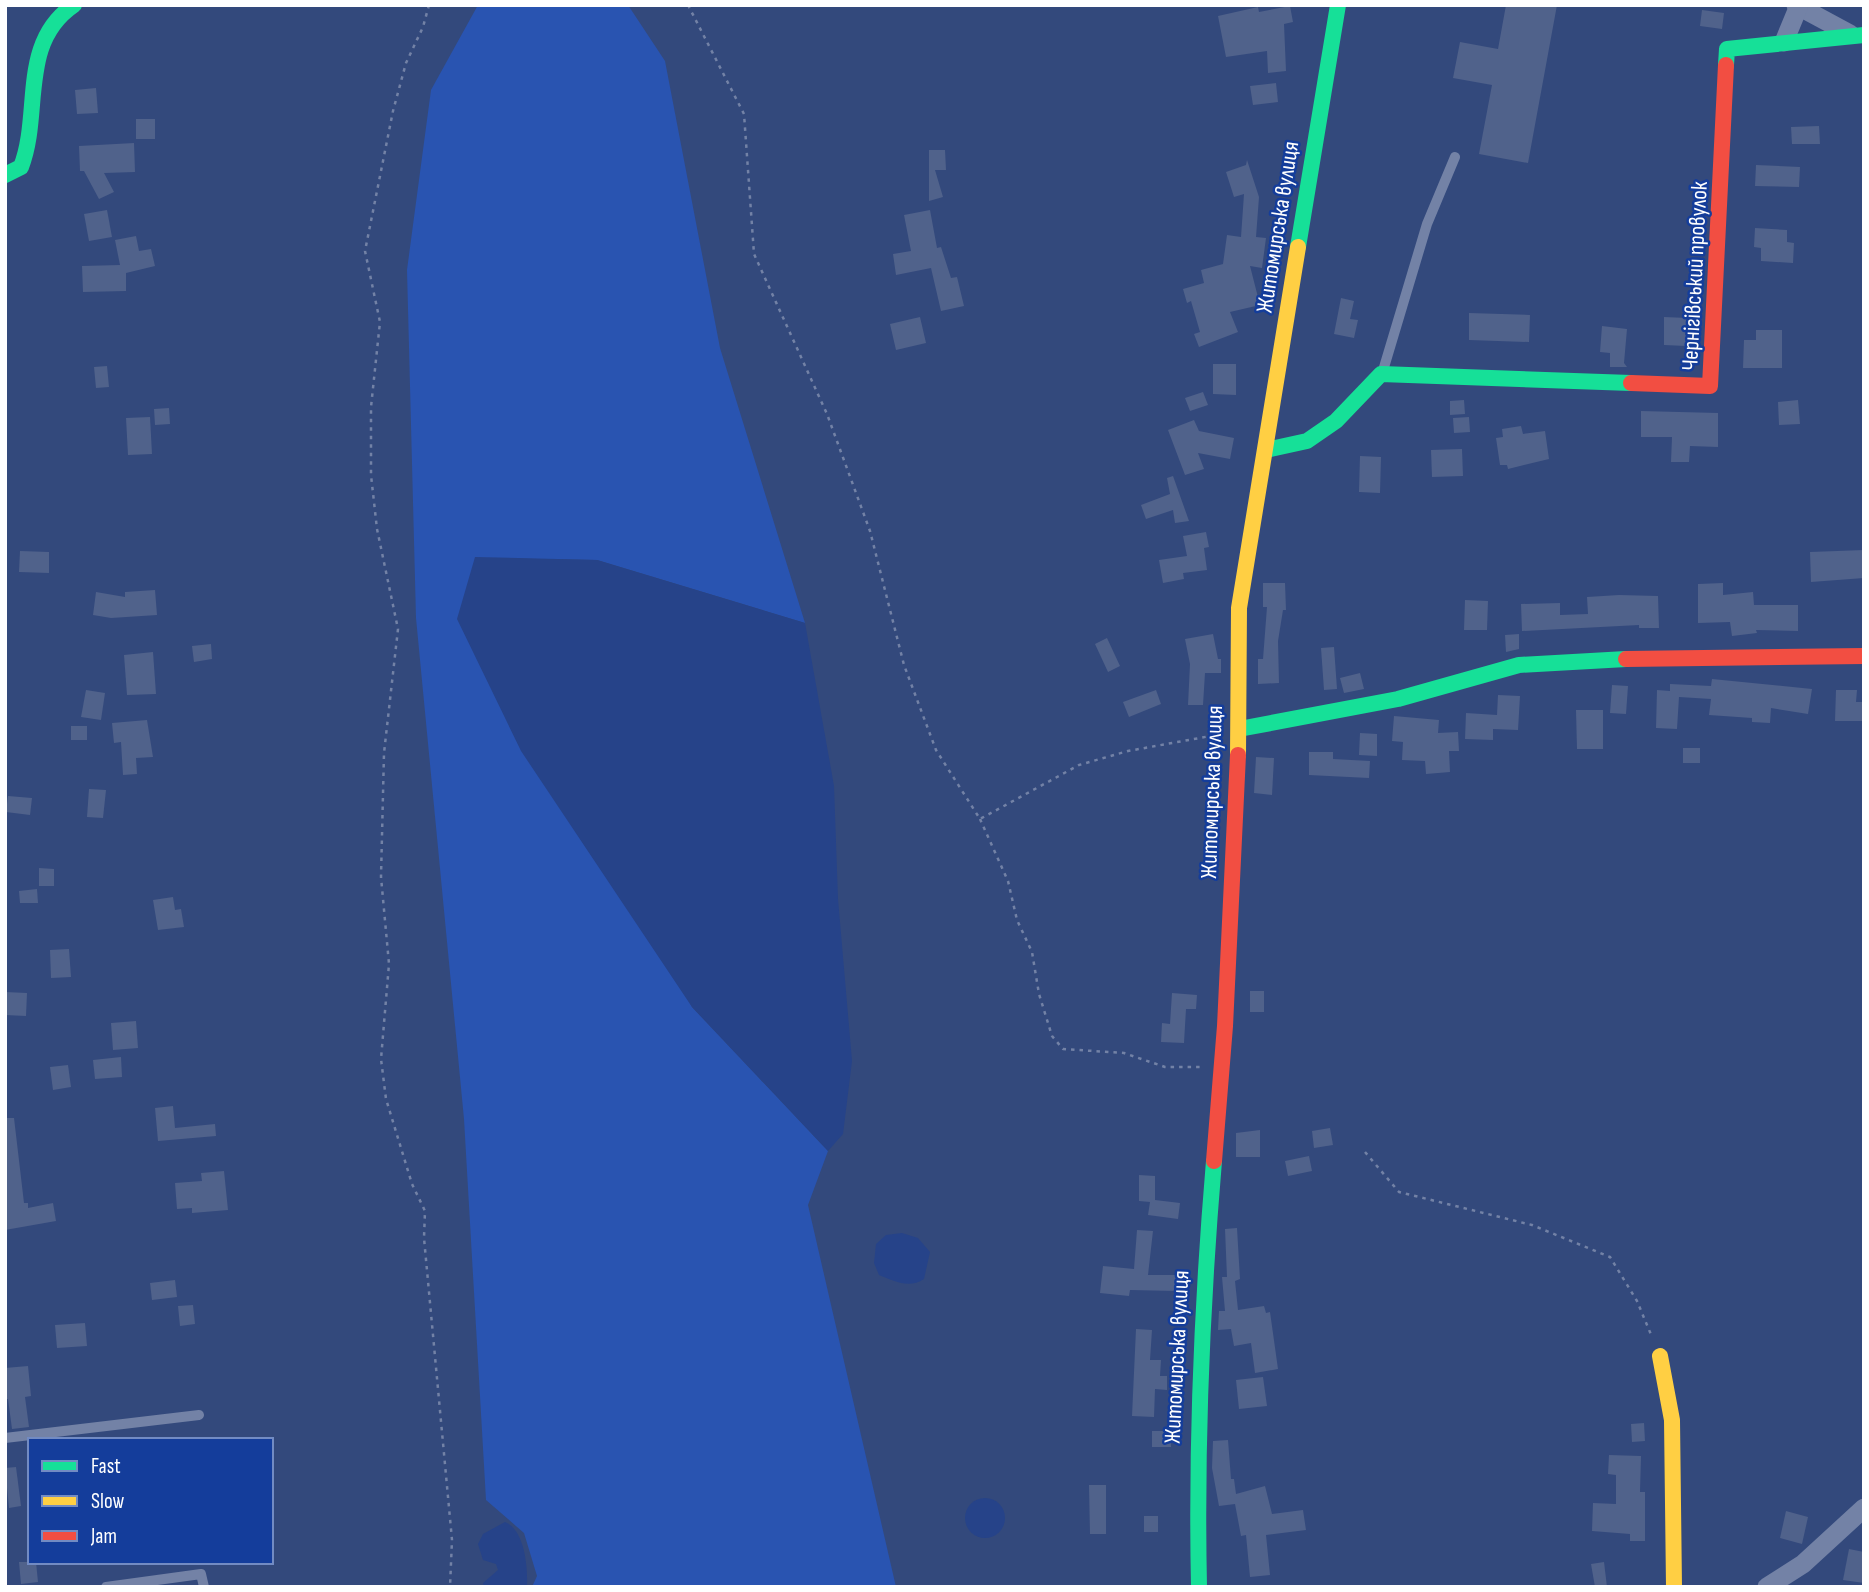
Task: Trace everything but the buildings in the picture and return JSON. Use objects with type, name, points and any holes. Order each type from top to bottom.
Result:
[{"type":"street","points":[[5,175],[21,167],[26,154],[38,58],[44,37],[61,14],[74,5]]},
{"type":"street","name":"Житомирська вулиця","points":[[1199,1587],[1196,1460],[1205,1265],[1222,1063],[1239,729],[1238,608],[1338,5]]},
{"type":"street","points":[[1797,7],[1857,34],[1784,42],[1797,7]]},
{"type":"street","name":"Чернігівський провулок","points":[[1381,374],[1710,386],[1727,49],[1784,42]]},
{"type":"street","points":[[1266,450],[1307,441],[1336,421],[1381,374]]},
{"type":"street","points":[[1239,729],[1398,699],[1519,665],[1642,658],[1864,656]]},
{"type":"street","points":[[1660,1356],[1672,1420],[1674,1587]]},
{"type":"street","points":[[1767,1587],[1803,1564],[1864,1508]]},
{"type":"lane","points":[[1381,374],[1427,224],[1455,157]]},
{"type":"lane","points":[[5,1438],[199,1415]]},
{"type":"lane","points":[[106,1587],[201,1574],[204,1587]]},
{"type":"path","points":[[429,5],[423,27],[406,63],[393,111],[365,251],[380,322],[371,407],[372,475],[377,529],[398,629],[384,753],[381,877],[389,964],[381,1059],[386,1099],[412,1184],[425,1211],[424,1238],[452,1540],[450,1587]]},
{"type":"path","points":[[688,5],[744,114],[754,254],[827,414],[870,531],[904,665],[936,750],[980,818],[1008,881],[1017,920],[1032,952],[1039,994],[1052,1035],[1063,1049],[1124,1053],[1165,1067],[1193,1069],[1222,1063]]},
{"type":"path","points":[[980,818],[1079,765],[1128,751],[1197,740],[1239,729]]},
{"type":"path","points":[[1366,1152],[1399,1192],[1532,1225],[1610,1257],[1637,1301],[1660,1356]]},
{"type":"shaded area","points":[[478,5],[628,5],[665,61],[720,348],[805,623],[597,560],[475,558],[692,1007],[828,1151],[808,1205],[896,1587],[532,1587],[537,1576],[524,1533],[486,1500],[464,1119],[416,618],[407,270],[431,90]]},
{"type":"shaded area","points":[[475,557],[597,560],[805,623],[834,786],[838,899],[852,1061],[843,1134],[828,1151],[692,1007],[521,751],[457,619]]},
{"type":"shaded area","points":[[902,1233],[918,1238],[930,1252],[924,1279],[918,1282],[902,1283],[890,1280],[879,1275],[874,1263],[876,1244],[886,1235]]},
{"type":"shaded area","points":[[985,1498],[999,1504],[1005,1518],[999,1532],[985,1538],[971,1532],[965,1518],[971,1504]]},
{"type":"shaded area","points":[[505,1522],[512,1526],[521,1541],[526,1560],[527,1587],[484,1587],[483,1583],[498,1570],[496,1564],[483,1560],[478,1544],[483,1534]]},
{"type":"traffic: fast","points":[[5,175],[21,167],[27,146],[34,80],[45,39],[57,21],[74,5]]},
{"type":"traffic: fast","points":[[1298,247],[1338,5]]},
{"type":"traffic: fast","points":[[1726,65],[1727,49],[1864,35]]},
{"type":"traffic: fast","points":[[1266,450],[1307,441],[1336,421],[1381,374],[1631,383]]},
{"type":"traffic: fast","points":[[1239,729],[1398,699],[1519,665],[1626,659]]},
{"type":"traffic: fast","points":[[1199,1587],[1201,1374],[1214,1161]]},
{"type":"traffic: slow","points":[[1238,755],[1239,608],[1298,247]]},
{"type":"traffic: slow","points":[[1660,1356],[1672,1420],[1674,1587]]},
{"type":"traffic: jam","points":[[1631,383],[1710,386],[1726,65]]},
{"type":"traffic: jam","points":[[1626,659],[1864,656]]},
{"type":"traffic: jam","points":[[1214,1161],[1225,1026],[1238,755]]}]
